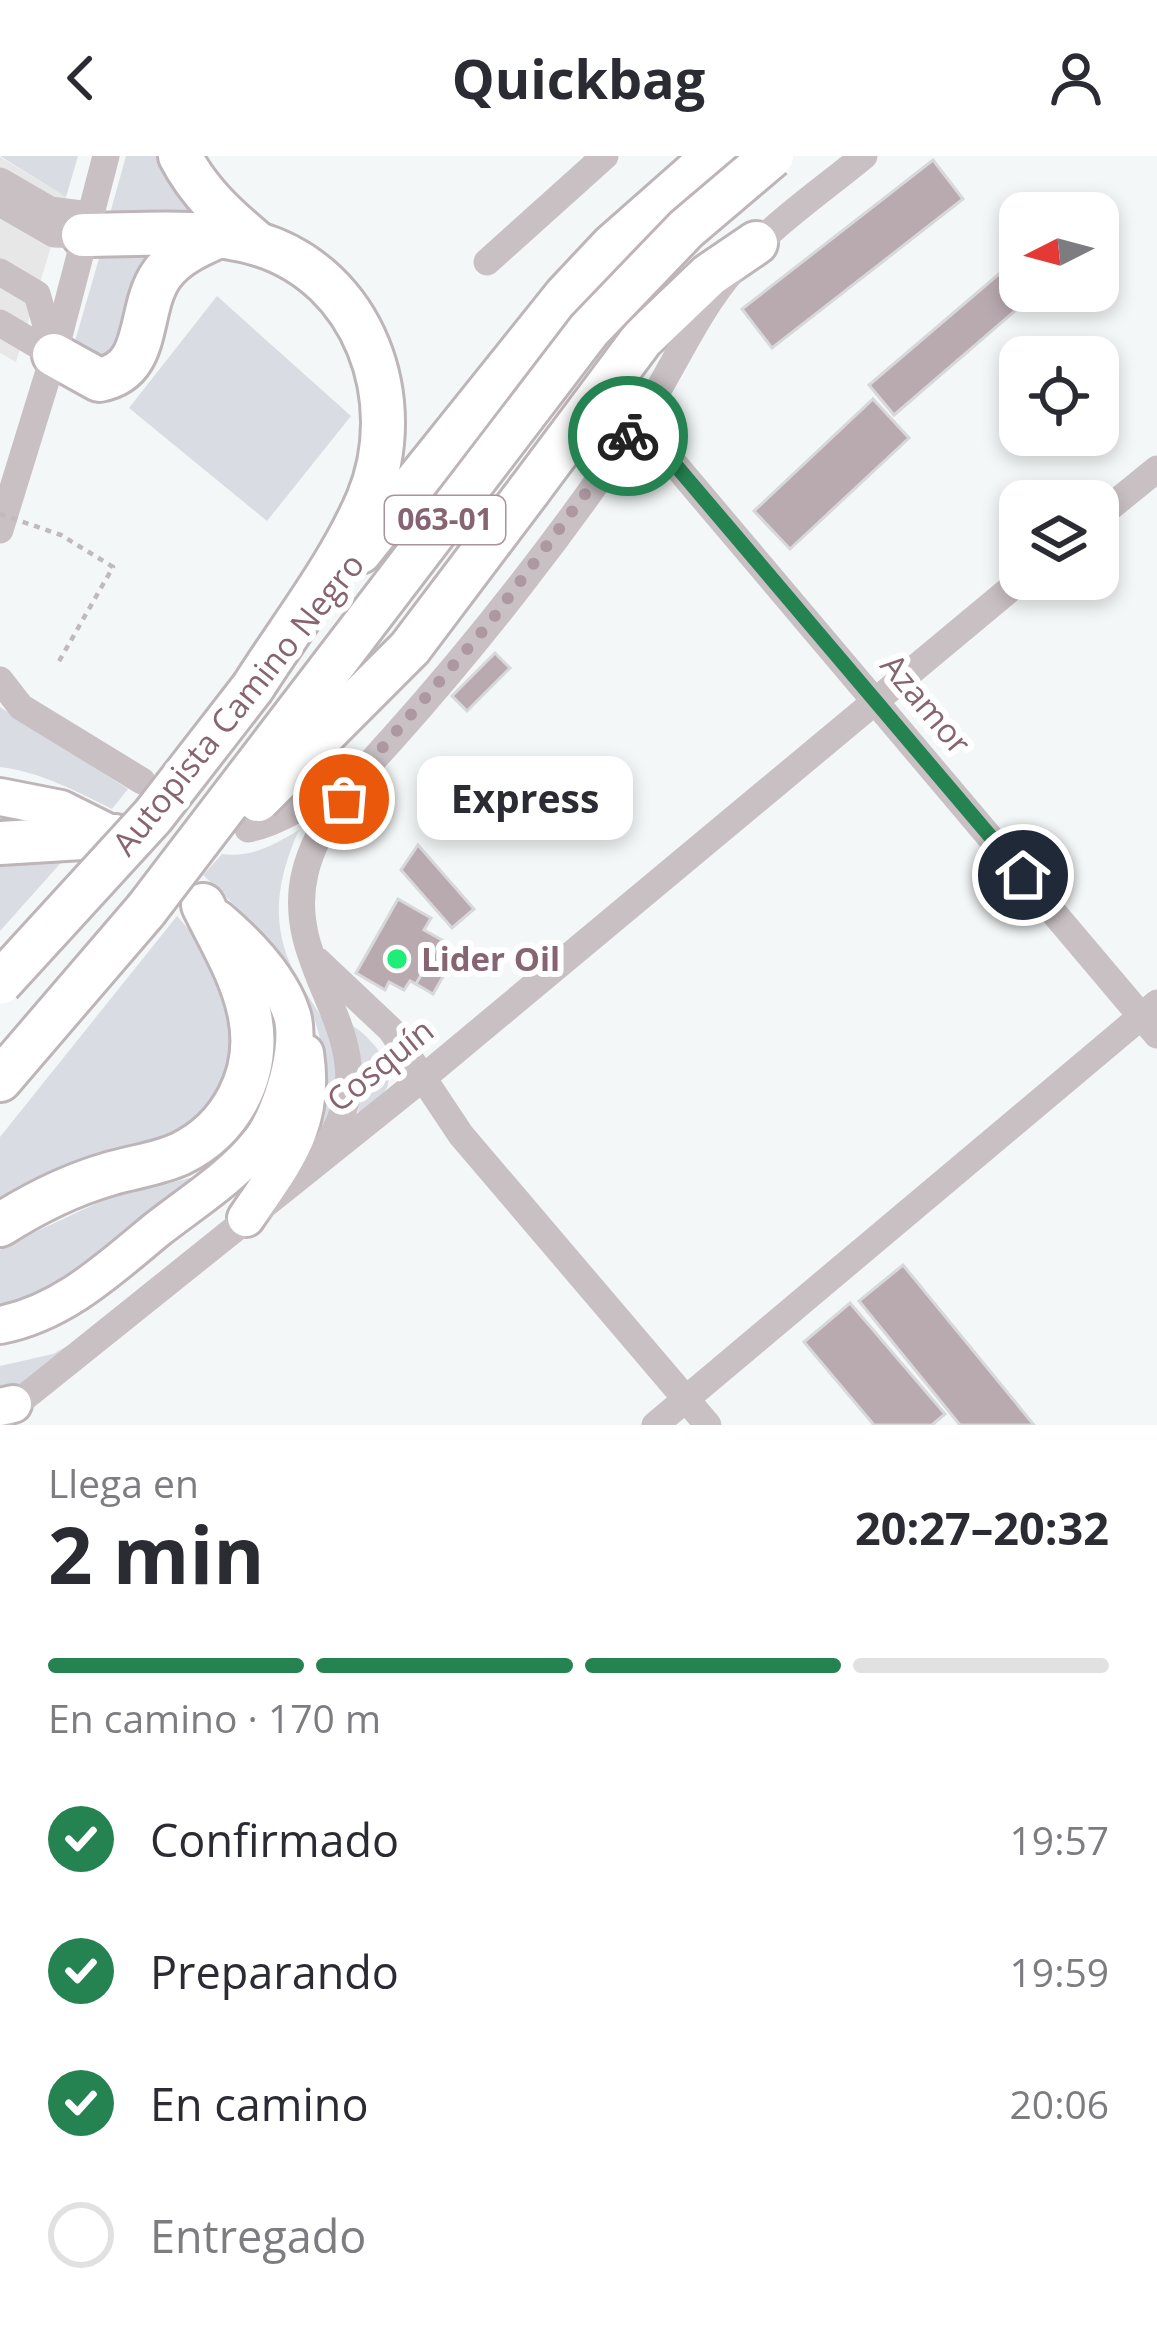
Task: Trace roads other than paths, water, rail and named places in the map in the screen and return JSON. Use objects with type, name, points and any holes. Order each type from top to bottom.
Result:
[{"type":"highway","points":[[180,156],[238,240]]},
{"type":"highway","name":"Autopista Camino Negro","points":[[0,983],[153,816],[566,295],[612,246],[714,156]]},
{"type":"highway","name":"Autopista Camino Negro","points":[[0,1080],[146,910],[589,330],[686,229],[772,156]]},
{"type":"highway","points":[[86,225],[238,240],[305,266],[355,318],[373,353],[380,376],[383,437],[368,500],[253,687]]},
{"type":"highway","points":[[54,355],[100,380],[114,377],[128,368],[142,336],[151,293],[165,270],[185,252],[238,240]]},
{"type":"highway","points":[[146,910],[410,648],[642,339],[709,275],[756,243]]},
{"type":"highway","points":[[0,843],[115,836]]},
{"type":"highway","points":[[0,1225],[24,1209],[104,1175],[176,1156],[200,1143],[229,1115],[248,1077],[253,1049],[250,1015],[237,975],[197,901]]},
{"type":"main road","points":[[0,796],[61,809],[115,836]]},
{"type":"main road","points":[[197,901],[260,962],[293,1015],[310,1084],[306,1117],[292,1149],[246,1218]]},
{"type":"main road","points":[[0,1324],[43,1312],[89,1285],[246,1158],[262,1141],[285,1091],[293,1015]]},
{"type":"street","points":[[0,530],[54,355],[106,156]]},
{"type":"street","points":[[488,262],[605,156]]},
{"type":"street","points":[[311,1167],[337,1129],[346,1104],[349,1072],[347,1044],[307,950],[300,911],[305,872],[319,836],[370,762],[488,625],[639,422],[712,298],[756,243],[858,160]]},
{"type":"street","points":[[0,181],[86,225]]},
{"type":"street","points":[[0,203],[54,234],[86,225]]},
{"type":"street","points":[[0,272],[37,294],[54,355]]},
{"type":"street","points":[[0,323],[54,355]]},
{"type":"street","name":"Azamor","points":[[639,422],[1152,1018]]},
{"type":"street","points":[[1119,500],[1157,469]]},
{"type":"street","name":"Cosquín","points":[[4,1410],[423,1078],[999,598]]},
{"type":"street","points":[[0,680],[21,707],[142,782]]},
{"type":"street","points":[[248,829],[299,807],[370,762]]},
{"type":"street","points":[[307,950],[392,1030],[461,1135],[708,1425]]},
{"type":"street","points":[[656,1425],[1152,1018]]},
{"type":"place","name":"Express","points":[[344,799]]},
{"type":"place","name":"Lider Oil","points":[[397,959]]}]
